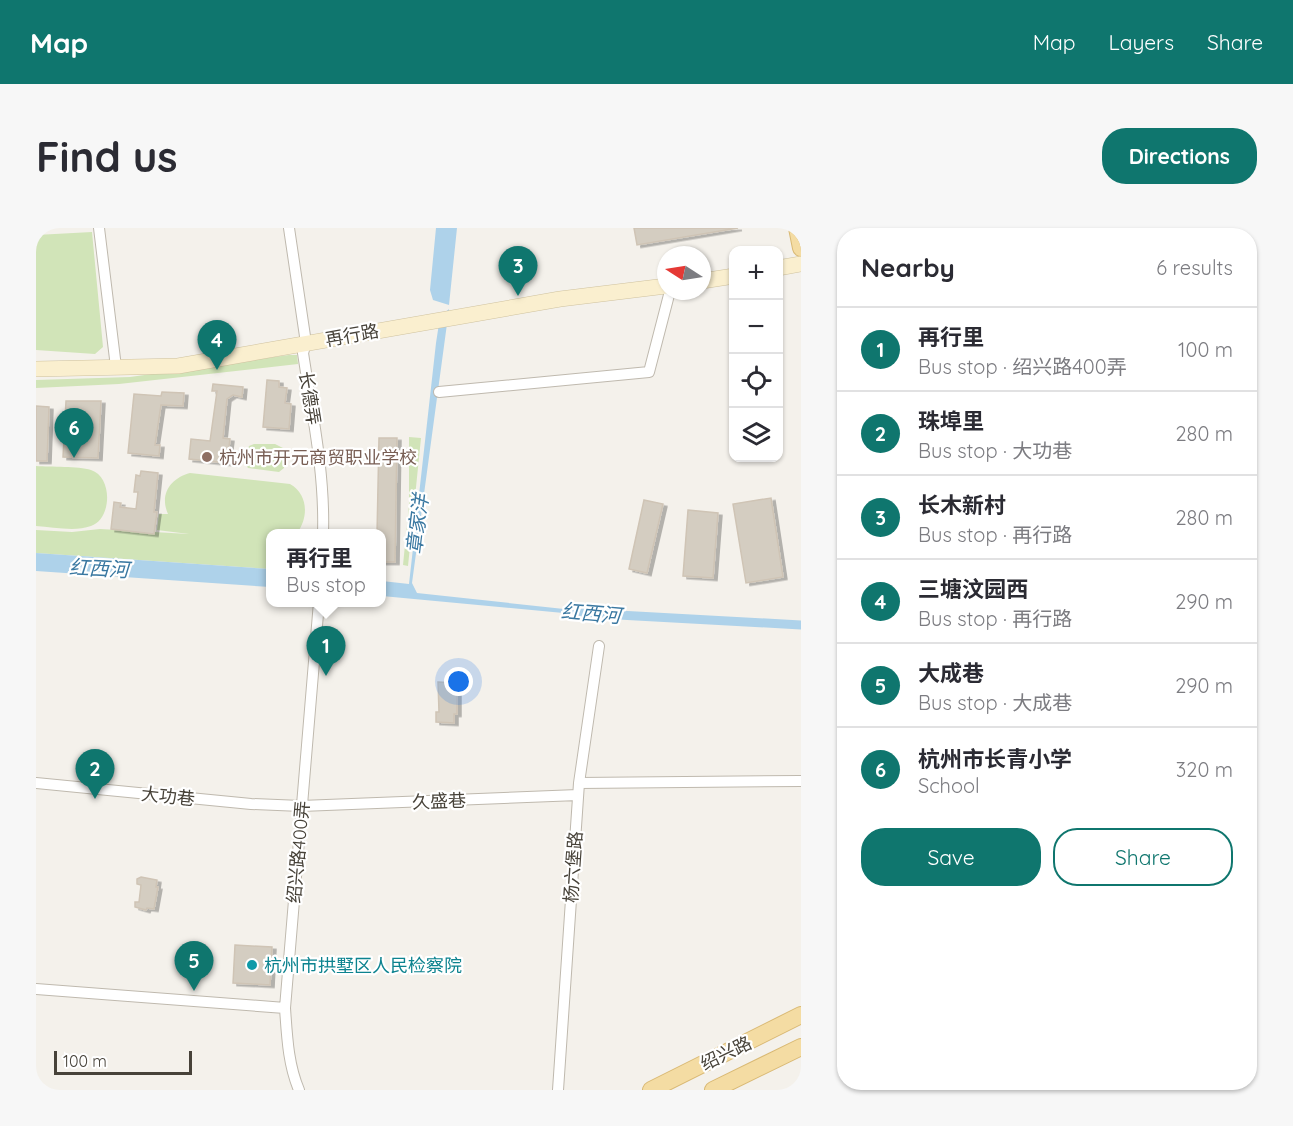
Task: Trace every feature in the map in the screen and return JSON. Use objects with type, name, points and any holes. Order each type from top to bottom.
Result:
[{"type":"main road","points":[[797,228],[801,248]]},
{"type":"main road","name":"绍兴路","points":[[651,1090],[801,1015]]},
{"type":"main road","name":"绍兴路","points":[[713,1090],[801,1047]]},
{"type":"street","points":[[99,228],[116,367]]},
{"type":"street","name":"长德弄","points":[[289,228],[306,343],[303,353],[320,461],[324,504],[323,529]]},
{"type":"street","points":[[783,267],[801,264]]},
{"type":"street","points":[[711,280],[729,277]]},
{"type":"street","name":"再行路","points":[[36,369],[178,366],[560,299],[657,287]]},
{"type":"street","points":[[439,392],[649,372],[668,300]]},
{"type":"street","name":"绍兴路400弄","points":[[299,1090],[293,1076],[287,1043],[285,1008],[319,607]]},
{"type":"street","name":"杨六堡路","points":[[558,1090],[578,789],[599,646]]},
{"type":"street","name":"久盛巷","points":[[301,806],[578,789],[801,781]]},
{"type":"street","name":"大功巷","points":[[36,783],[251,804],[301,806]]},
{"type":"street","points":[[36,989],[285,1008]]},
{"type":"green space","points":[[92,232],[103,347],[95,354],[36,350],[36,235]]},
{"type":"green space","points":[[297,355],[298,364],[119,384],[36,388],[36,380],[130,377]]},
{"type":"green space","points":[[409,437],[421,438],[408,566],[403,565],[409,505]]},
{"type":"green space","points":[[275,444],[285,449],[284,468],[279,472],[248,468],[244,462],[249,446]]},
{"type":"green space","points":[[36,466],[79,468],[98,474],[106,489],[107,498],[103,515],[98,522],[78,529],[36,526]]},
{"type":"green space","points":[[190,473],[290,484],[296,488],[303,500],[304,520],[300,529],[266,529],[266,569],[36,553],[36,530],[72,532],[100,529],[189,534],[157,530],[159,514],[168,514],[165,500],[168,488],[183,475]]},
{"type":"water","points":[[436,228],[457,228],[449,305],[433,300],[430,290]]},
{"type":"water","name":"章家洋","points":[[449,309],[412,583],[417,593],[592,612],[595,616],[386,596],[386,581],[409,584],[440,317]]},
{"type":"water","points":[[36,553],[266,569],[266,587],[36,571]]},
{"type":"building","points":[[634,228],[738,228],[637,245]]},
{"type":"building","points":[[267,380],[279,381],[279,387],[287,388],[285,403],[291,404],[289,429],[263,427]]},
{"type":"building","points":[[213,384],[243,387],[242,397],[233,395],[227,399],[223,438],[230,439],[227,463],[189,459],[191,439],[210,441],[217,391],[212,391]]},
{"type":"building","points":[[162,392],[184,393],[183,406],[161,405],[155,445],[160,445],[159,456],[128,453],[134,394],[161,396]]},
{"type":"building","points":[[66,401],[101,401],[98,458],[63,457]]},
{"type":"building","points":[[36,406],[49,407],[47,461],[36,461]]},
{"type":"building","points":[[379,438],[397,438],[395,562],[386,562],[386,529],[377,529]]},
{"type":"building","points":[[141,471],[158,473],[154,534],[111,529],[114,502],[121,503],[120,507],[136,509],[138,492],[134,492],[136,475],[140,476]]},
{"type":"building","points":[[771,498],[783,577],[746,583],[733,504]]},
{"type":"building","points":[[644,500],[663,504],[647,573],[629,569]]},
{"type":"building","points":[[688,510],[718,513],[713,578],[683,576]]},
{"type":"building","points":[[438,682],[457,683],[457,714],[454,714],[454,723],[436,722],[436,712],[439,712]]},
{"type":"building","points":[[141,877],[157,880],[154,909],[147,908],[146,910],[135,907],[135,902],[139,902],[141,885],[137,884],[137,879]]},
{"type":"building","name":"杭州市拱墅区人民检察院","points":[[235,945],[272,947],[270,985],[233,983]]},
{"type":"waterway","name":"红西河","points":[[582,613],[801,625]]},
{"type":"place","name":"长木新村","points":[[518,296]]},
{"type":"place","name":"三塘汶园西","points":[[217,370]]},
{"type":"place","name":"杭州市开元商贸职业学校","points":[[207,457]]},
{"type":"place","name":"杭州市长青小学","points":[[74,458]]},
{"type":"place","name":"再行里","points":[[326,676]]},
{"type":"place","name":"珠埠里","points":[[95,799]]},
{"type":"place","name":"杭州市拱墅区人民检察院","points":[[252,965]]},
{"type":"place","name":"大成巷","points":[[194,991]]}]
